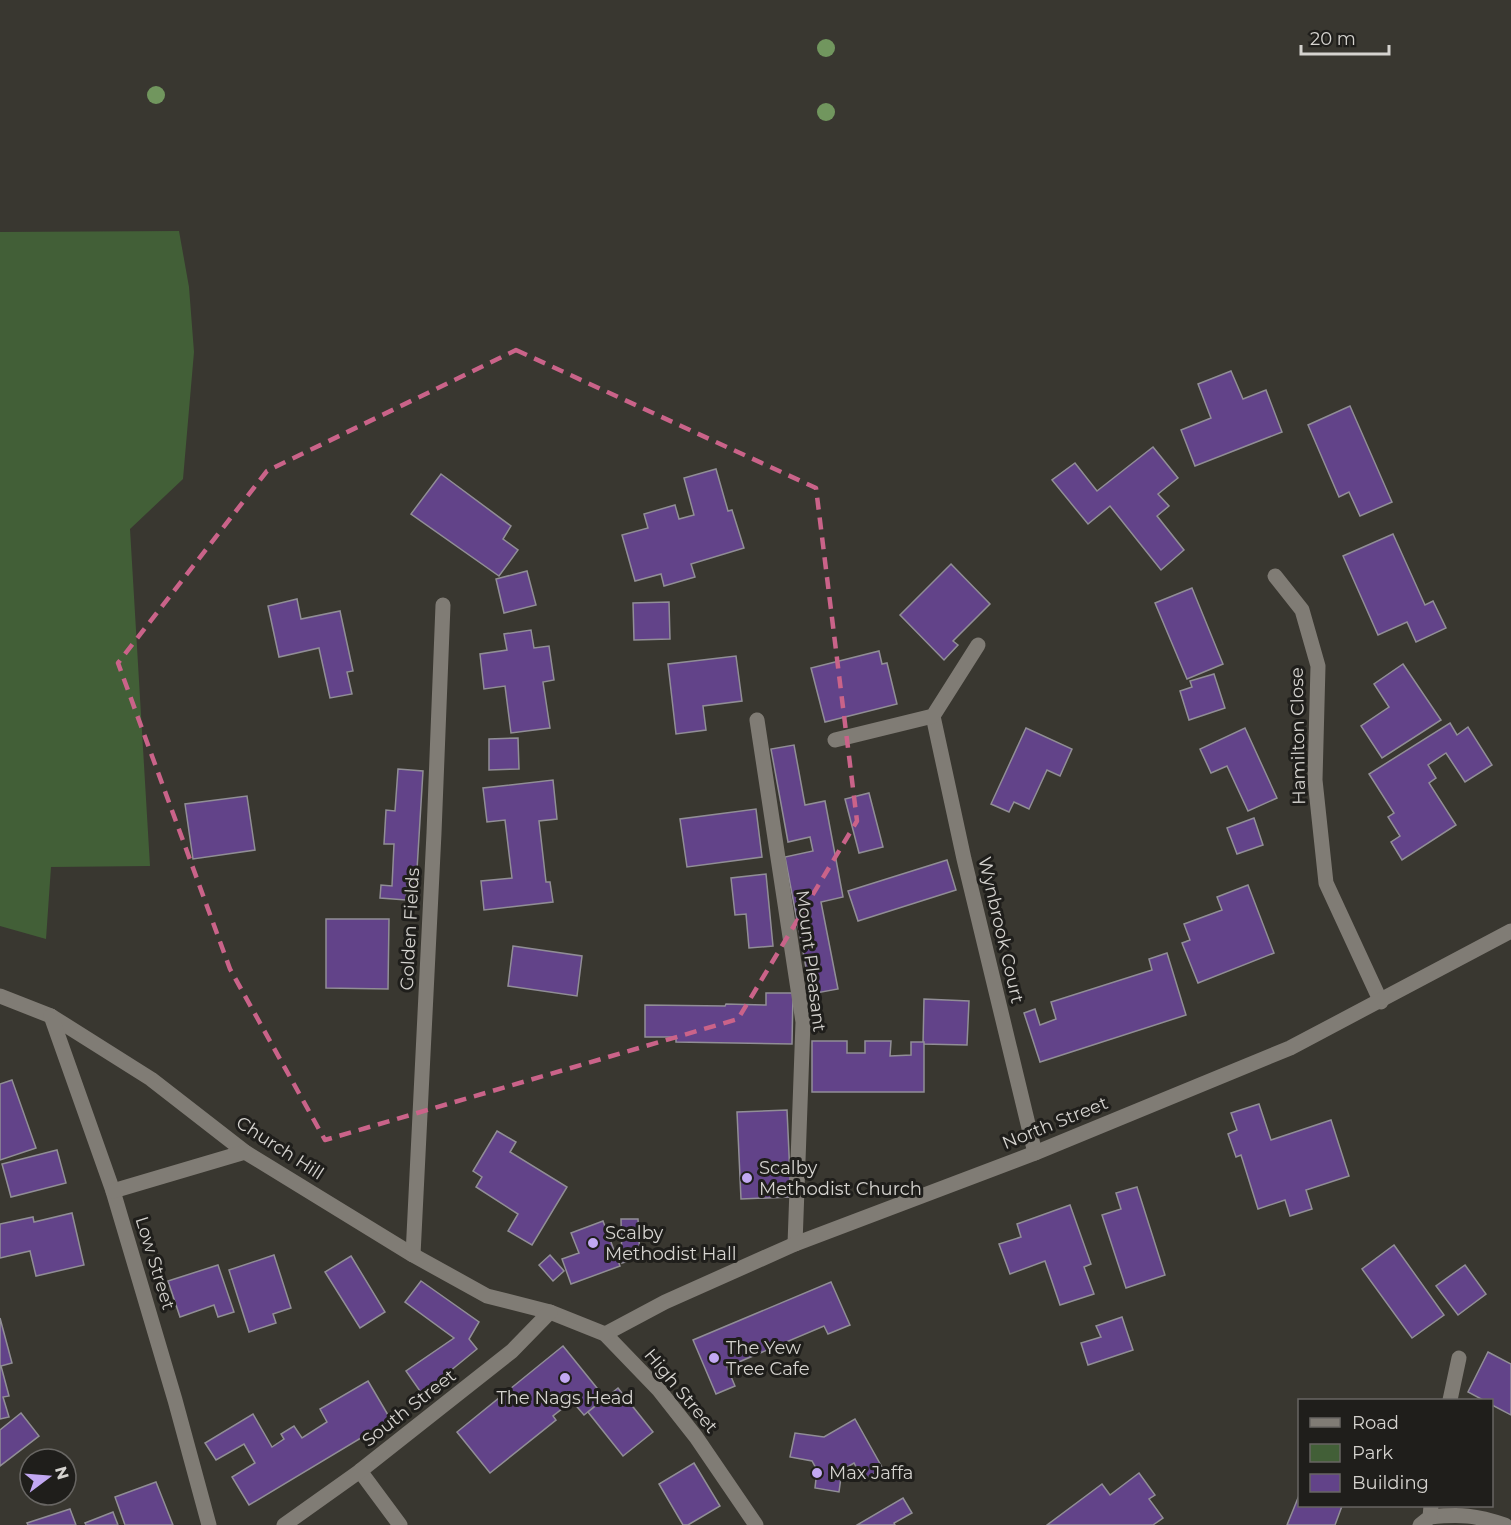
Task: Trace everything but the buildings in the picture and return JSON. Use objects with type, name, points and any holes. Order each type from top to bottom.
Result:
[{"type":"street","name":"Hamilton Close","points":[[1275,576],[1302,610],[1318,666],[1316,780],[1326,883],[1381,1002]]},
{"type":"street","name":"Golden Fields","points":[[413,1255],[443,605]]},
{"type":"street","points":[[835,740],[933,716],[978,645]]},
{"type":"street","name":"Wynbrook Court","points":[[933,716],[964,860],[1035,1153]]},
{"type":"street","name":"Mount Pleasant","points":[[757,720],[803,1022],[795,1244]]},
{"type":"street","name":"North Street","points":[[605,1334],[665,1302],[795,1244],[1035,1153],[1290,1048],[1381,1002],[1511,931]]},
{"type":"street","name":"Church Hill","points":[[0,996],[51,1016],[152,1079],[245,1152],[413,1255],[487,1296],[550,1312]]},
{"type":"street","name":"Low Street","points":[[51,1016],[113,1191],[175,1400],[209,1525]]},
{"type":"street","points":[[113,1191],[245,1152]]},
{"type":"street","name":"High Street","points":[[550,1312],[605,1334],[659,1390],[696,1437],[756,1525]]},
{"type":"street","name":"South Street","points":[[285,1525],[360,1471],[512,1351],[550,1312]]},
{"type":"street","points":[[1450,1399],[1459,1358]]},
{"type":"street","points":[[360,1471],[400,1525]]},
{"type":"street","points":[[1427,1516],[1461,1514],[1481,1517],[1505,1525]]},
{"type":"highlighted area","points":[[516,350],[816,488],[857,821],[738,1019],[325,1140],[230,969],[118,663],[267,471]]},
{"type":"green space","points":[[179,231],[189,287],[194,352],[183,479],[130,529],[150,866],[51,867],[46,939],[0,926],[0,232]]},
{"type":"place","name":"Scalby Methodist Church","points":[[747,1178]]},
{"type":"place","name":"Scalby Methodist Hall","points":[[593,1243]]},
{"type":"place","name":"The Yew Tree Cafe","points":[[714,1358]]},
{"type":"place","name":"The Nags Head","points":[[565,1378]]},
{"type":"place","name":"Max Jaffa","points":[[817,1473]]}]
